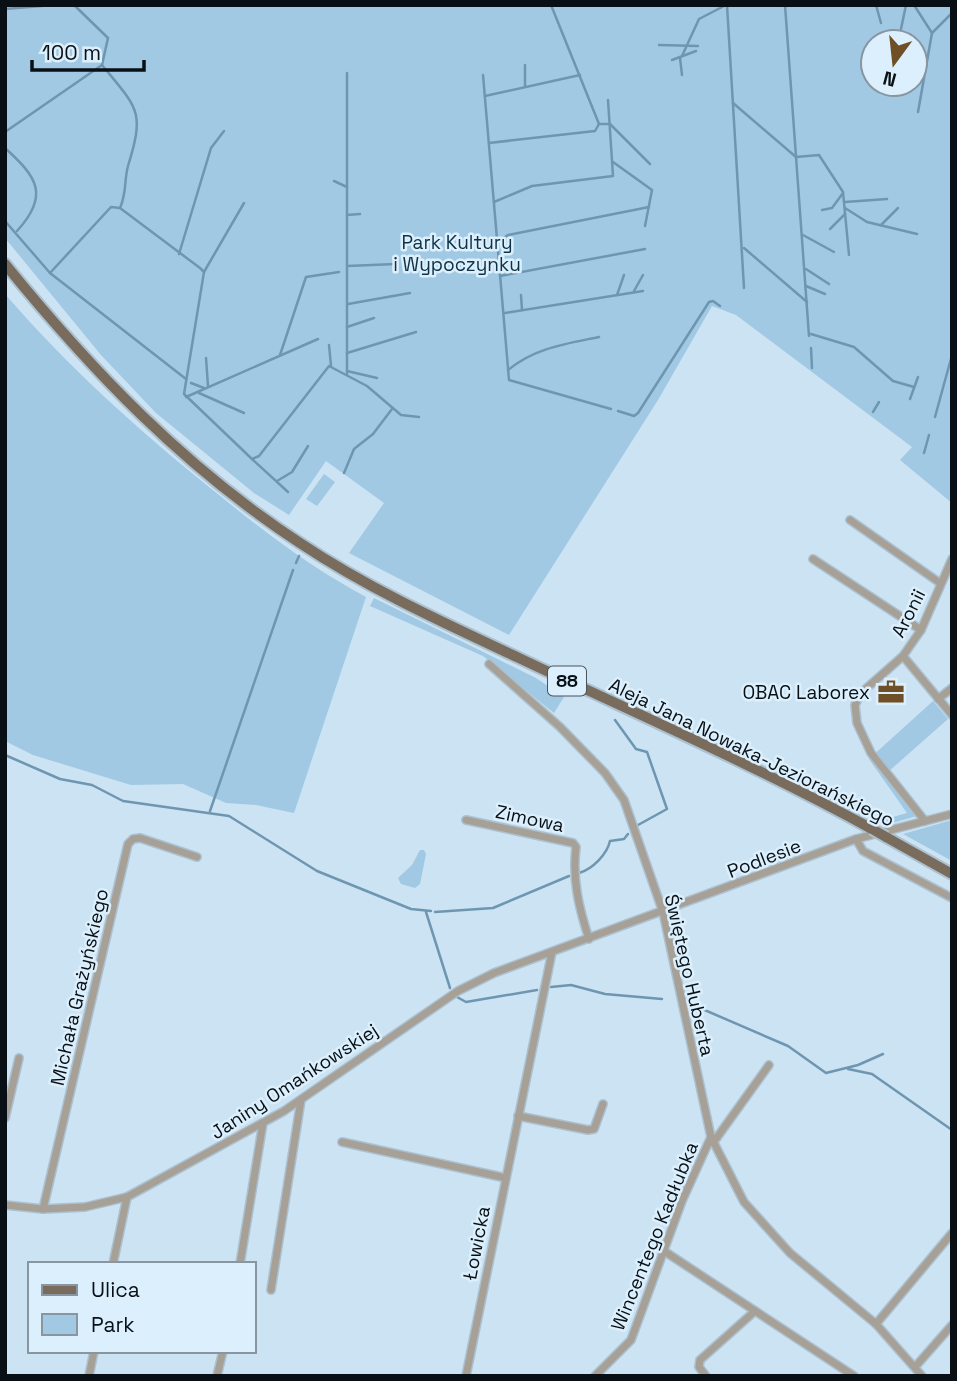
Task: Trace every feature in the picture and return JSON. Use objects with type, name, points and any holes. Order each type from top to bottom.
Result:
[{"type":"main road","name":"Aleja Jana Nowaka-Jeziorańskiego","points":[[5,264],[79,354],[141,417],[212,480],[298,542],[358,579],[432,617],[738,761],[872,829],[952,874]]},
{"type":"street","points":[[850,520],[940,583]]},
{"type":"street","points":[[813,559],[920,630]]},
{"type":"street","name":"Aronii","points":[[925,821],[868,746],[858,723],[855,705],[861,693],[903,656],[920,630],[952,559]]},
{"type":"street","points":[[903,656],[952,715]]},
{"type":"street","name":"Świętego Huberta","points":[[489,664],[561,727],[615,785],[624,800],[663,912],[712,1140],[744,1202],[764,1228],[814,1274],[876,1324],[922,1376]]},
{"type":"street","points":[[939,699],[952,688]]},
{"type":"street","name":"Podlesie","points":[[589,939],[856,839],[952,814]]},
{"type":"street","name":"Zimowa","points":[[466,820],[572,843],[576,847],[576,893],[589,939]]},
{"type":"street","name":"Michała Grażyńskiego","points":[[43,1209],[128,844],[133,839],[140,838],[197,858]]},
{"type":"street","points":[[856,839],[863,851],[952,898]]},
{"type":"street","name":"Janiny Omańkowskiej","points":[[5,1205],[43,1209],[85,1207],[127,1197],[300,1100],[458,991],[494,973],[589,939]]},
{"type":"street","name":"Łowicka","points":[[466,1376],[552,952]]},
{"type":"street","points":[[5,1118],[19,1058]]},
{"type":"street","points":[[712,1140],[769,1065]]},
{"type":"street","points":[[271,1290],[300,1100]]},
{"type":"street","points":[[518,1116],[588,1130],[594,1129],[603,1104]]},
{"type":"street","points":[[240,1262],[263,1123]]},
{"type":"street","name":"Wincentego Kadłubka","points":[[595,1376],[631,1340],[664,1251],[712,1140]]},
{"type":"street","points":[[342,1142],[506,1178]]},
{"type":"street","points":[[113,1262],[127,1197]]},
{"type":"street","points":[[876,1324],[952,1233]]},
{"type":"street","points":[[664,1251],[854,1376]]},
{"type":"street","points":[[706,1376],[699,1367],[700,1360],[755,1311]]},
{"type":"street","points":[[915,1367],[952,1325]]},
{"type":"street","points":[[89,1376],[94,1353]]},
{"type":"street","points":[[217,1376],[223,1353]]},
{"type":"green space","name":"Park Kultury i Wypoczynku","points":[[5,5],[952,5],[952,503],[900,460],[912,447],[736,315],[712,306],[658,400],[509,635],[349,553],[384,503],[326,461],[289,515],[254,493],[156,413],[101,355],[5,238]]},
{"type":"green space","points":[[5,294],[79,372],[186,468],[287,548],[366,597],[294,813],[256,805],[226,803],[183,784],[131,785],[33,755],[5,741]]},
{"type":"green space","points":[[324,474],[335,482],[317,506],[306,499]]},
{"type":"green space","points":[[374,598],[536,678],[564,697],[554,713],[483,656],[370,606]]},
{"type":"green space","points":[[933,701],[948,719],[889,771],[924,814],[885,825],[882,820],[907,813],[869,759]]},
{"type":"green space","points":[[952,820],[952,861],[903,834]]},
{"type":"green space","points":[[420,850],[424,850],[426,854],[420,884],[415,888],[401,884],[398,878],[412,865]]},
{"type":"waterway","points":[[5,9],[54,5]]},
{"type":"waterway","points":[[5,132],[102,65],[108,38],[74,5]]},
{"type":"waterway","points":[[551,5],[599,124]]},
{"type":"waterway","points":[[682,56],[699,19],[726,5]]},
{"type":"waterway","points":[[727,5],[744,288]]},
{"type":"waterway","points":[[785,5],[809,336]]},
{"type":"waterway","points":[[876,5],[881,23]]},
{"type":"waterway","points":[[901,28],[906,5]]},
{"type":"waterway","points":[[914,5],[932,33]]},
{"type":"waterway","points":[[918,112],[932,33],[952,13]]},
{"type":"waterway","points":[[659,45],[698,46]]},
{"type":"waterway","points":[[672,60],[696,51]]},
{"type":"waterway","points":[[680,58],[682,75]]},
{"type":"waterway","points":[[102,65],[131,102],[137,121],[120,208]]},
{"type":"waterway","points":[[525,65],[525,86]]},
{"type":"waterway","points":[[347,73],[347,374]]},
{"type":"waterway","points":[[483,75],[509,380],[611,409]]},
{"type":"waterway","points":[[485,96],[580,75]]},
{"type":"waterway","points":[[494,202],[532,186],[613,176],[608,100]]},
{"type":"waterway","points":[[733,103],[796,157],[819,155],[843,192],[849,255]]},
{"type":"waterway","points":[[489,143],[595,131],[599,124],[610,124],[650,164]]},
{"type":"waterway","points":[[179,254],[211,148],[224,131]]},
{"type":"waterway","points":[[5,148],[25,168],[35,187],[34,207],[17,231]]},
{"type":"waterway","points":[[613,162],[652,190],[645,226]]},
{"type":"waterway","points":[[334,181],[347,187]]},
{"type":"waterway","points":[[822,210],[832,208],[843,193]]},
{"type":"waterway","points":[[845,202],[887,199]]},
{"type":"waterway","points":[[204,272],[244,203]]},
{"type":"waterway","points":[[50,273],[111,207],[120,208],[200,268],[204,272],[184,394],[252,459],[259,456],[329,366],[367,386],[401,415],[419,417]]},
{"type":"waterway","points":[[497,242],[508,235],[649,207]]},
{"type":"waterway","points":[[845,208],[867,222],[917,234]]},
{"type":"waterway","points":[[881,225],[898,208]]},
{"type":"waterway","points":[[347,215],[360,214]]},
{"type":"waterway","points":[[830,229],[845,214]]},
{"type":"waterway","points":[[5,221],[50,273],[186,379]]},
{"type":"waterway","points":[[803,235],[834,252]]},
{"type":"waterway","points":[[744,248],[807,302]]},
{"type":"waterway","points":[[500,276],[645,249]]},
{"type":"waterway","points":[[347,266],[396,264]]},
{"type":"waterway","points":[[806,269],[829,284]]},
{"type":"waterway","points":[[280,355],[306,277],[339,272]]},
{"type":"waterway","points":[[617,295],[624,275]]},
{"type":"waterway","points":[[634,291],[643,275]]},
{"type":"waterway","points":[[806,286],[825,294]]},
{"type":"waterway","points":[[505,313],[643,291]]},
{"type":"waterway","points":[[348,304],[410,293]]},
{"type":"waterway","points":[[521,295],[522,310]]},
{"type":"waterway","points":[[618,411],[634,416],[638,413],[709,302],[713,301],[720,306]]},
{"type":"waterway","points":[[347,327],[374,318]]},
{"type":"waterway","points":[[347,353],[416,332]]},
{"type":"waterway","points":[[811,334],[854,347],[893,381],[914,387]]},
{"type":"waterway","points":[[508,370],[540,352],[599,337]]},
{"type":"waterway","points":[[186,397],[318,339]]},
{"type":"waterway","points":[[329,345],[331,366]]},
{"type":"waterway","points":[[811,348],[812,368]]},
{"type":"waterway","points":[[935,417],[952,355]]},
{"type":"waterway","points":[[206,358],[208,386]]},
{"type":"waterway","points":[[347,371],[377,378]]},
{"type":"waterway","points":[[910,399],[918,377]]},
{"type":"waterway","points":[[191,383],[204,388]]},
{"type":"waterway","points":[[199,393],[244,413]]},
{"type":"waterway","points":[[873,412],[879,402]]},
{"type":"waterway","points":[[344,473],[354,449],[373,434],[392,409]]},
{"type":"waterway","points":[[924,453],[929,435]]},
{"type":"waterway","points":[[277,481],[292,472],[308,446]]},
{"type":"waterway","points":[[252,459],[288,492]]},
{"type":"waterway","points":[[296,563],[299,556]]},
{"type":"waterway","points":[[210,811],[293,570]]},
{"type":"waterway","points":[[615,720],[636,749],[647,752],[667,809],[638,825]]},
{"type":"waterway","points":[[5,755],[60,779],[92,785],[123,801],[229,816],[317,871],[411,909],[431,911]]},
{"type":"waterway","points":[[579,873],[599,860],[610,841],[624,839],[628,834]]},
{"type":"waterway","points":[[435,912],[493,908],[569,876]]},
{"type":"waterway","points":[[426,912],[450,988]]},
{"type":"waterway","points":[[551,987],[571,985],[605,994],[662,999]]},
{"type":"waterway","points":[[457,997],[466,1002],[537,990]]},
{"type":"waterway","points":[[686,1002],[788,1046],[826,1073],[858,1065],[883,1054]]},
{"type":"waterway","points":[[848,1069],[872,1074],[952,1130]]},
{"type":"place","name":"OBAC Laborex","points":[[891,692]]}]
